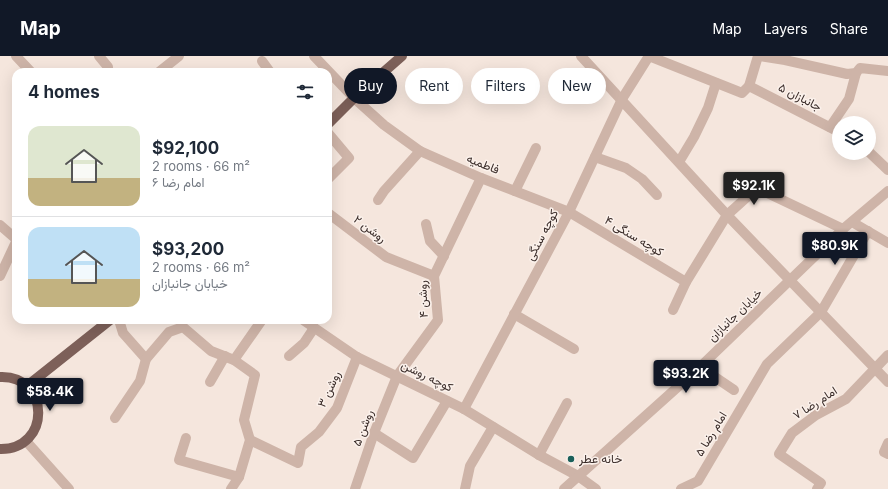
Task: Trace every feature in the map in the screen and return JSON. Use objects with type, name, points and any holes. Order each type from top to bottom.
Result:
[{"type":"main road","points":[[388,68],[402,56]]},
{"type":"main road","points":[[332,120],[348,104]]},
{"type":"main road","points":[[27,386],[105,324]]},
{"type":"main road","points":[[0,377],[18,380],[27,386],[36,399],[39,414],[33,434],[26,441],[17,446],[7,449],[0,449]]},
{"type":"street","points":[[16,56],[27,68]]},
{"type":"street","points":[[99,56],[108,68]]},
{"type":"street","points":[[164,68],[179,56]]},
{"type":"street","name":"فاطمیه","points":[[314,56],[325,68]]},
{"type":"street","points":[[581,56],[727,215],[888,382]]},
{"type":"street","points":[[649,56],[742,93],[749,86],[759,56],[786,58],[847,74],[856,72],[860,68],[888,72]]},
{"type":"street","name":"کوچه سنگی","points":[[464,409],[569,212],[622,99],[649,56]]},
{"type":"street","points":[[262,60],[267,68]]},
{"type":"street","points":[[841,116],[849,99],[856,72]]},
{"type":"street","name":"فاطمیه","points":[[332,75],[344,88]]},
{"type":"street","points":[[679,162],[694,138],[708,108],[716,83]]},
{"type":"street","name":"جانبازان ۵","points":[[749,86],[832,128]]},
{"type":"street","name":"فاطمیه","points":[[361,104],[384,125],[420,151],[481,178],[537,199]]},
{"type":"street","points":[[332,138],[349,158],[332,175]]},
{"type":"street","points":[[515,191],[536,148]]},
{"type":"street","points":[[378,200],[420,151]]},
{"type":"street","points":[[595,157],[626,168],[642,179],[657,195]]},
{"type":"street","points":[[876,159],[888,170]]},
{"type":"street","name":"روشن ۴","points":[[397,376],[438,320],[434,276],[481,178]]},
{"type":"street","points":[[673,310],[686,282],[727,215],[757,188],[843,230]]},
{"type":"street","name":"خیابان جانبازان","points":[[564,489],[700,367],[843,230],[888,191]]},
{"type":"street","name":"کوچه سنگی ۴","points":[[537,199],[569,212],[686,282]]},
{"type":"street","name":"روشن ۲","points":[[332,216],[386,257],[434,276]]},
{"type":"street","points":[[852,222],[888,243]]},
{"type":"street","points":[[426,224],[430,241],[444,256]]},
{"type":"street","points":[[0,225],[12,236]]},
{"type":"street","name":"امام رضا ۵","points":[[681,489],[701,485],[767,364],[820,312],[868,231]]},
{"type":"street","points":[[0,276],[12,250]]},
{"type":"street","points":[[514,314],[574,349]]},
{"type":"street","points":[[120,324],[123,333],[146,359]]},
{"type":"street","points":[[115,418],[140,381],[146,359],[169,332],[184,324],[212,351],[229,358],[255,375],[244,420],[250,440],[239,477],[231,489]]},
{"type":"street","points":[[210,382],[259,324]]},
{"type":"street","name":"کوچه روشن","points":[[308,324],[357,357],[464,409],[539,455],[578,476],[596,489]]},
{"type":"street","points":[[289,356],[304,343],[314,328]]},
{"type":"street","points":[[875,368],[888,355]]},
{"type":"street","name":"روشن ۳","points":[[250,440],[298,464],[301,447],[319,432],[337,408],[357,357]]},
{"type":"street","points":[[700,367],[734,390]]},
{"type":"street","name":"امام رضا ۷","points":[[817,489],[821,483],[779,454],[792,433],[816,415],[846,399],[875,368]]},
{"type":"street","name":"روشن ۵","points":[[355,489],[374,433],[397,376]]},
{"type":"street","points":[[374,433],[413,458],[447,401]]},
{"type":"street","points":[[539,455],[567,403]]},
{"type":"street","points":[[465,489],[470,466],[493,427]]},
{"type":"street","points":[[186,438],[179,460],[239,477]]},
{"type":"street","points":[[26,441],[68,489]]},
{"type":"street","points":[[888,443],[884,452],[888,454]]},
{"type":"street","points":[[575,489],[578,476]]},
{"type":"place","name":"خانه عطر","points":[[571,459]]}]
